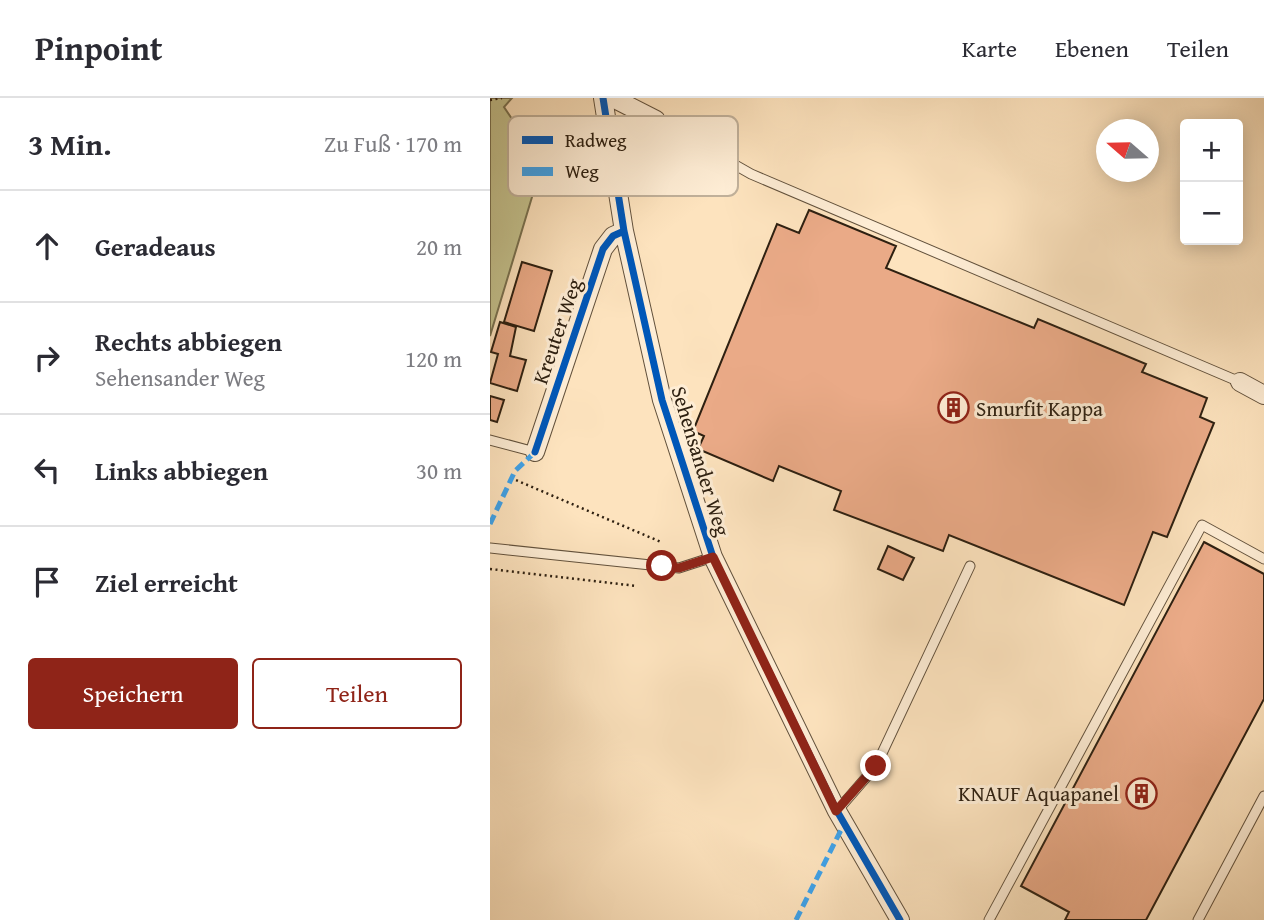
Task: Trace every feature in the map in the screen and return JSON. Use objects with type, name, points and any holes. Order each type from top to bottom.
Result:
[{"type":"street","name":"Sehensander Weg","points":[[603,98],[606,116]]},
{"type":"street","points":[[612,98],[648,116]]},
{"type":"street","name":"Sehensander Weg","points":[[618,196],[662,400],[713,557],[836,811],[900,920]]},
{"type":"street","name":"Kreuter Weg","points":[[535,452],[603,249],[614,236],[624,231]]},
{"type":"street","points":[[1240,382],[1264,395]]},
{"type":"lane","points":[[738,167],[1240,382]]},
{"type":"lane","name":"Kreuter Weg","points":[[490,440],[535,452]]},
{"type":"lane","points":[[989,920],[1202,525],[1264,559]]},
{"type":"lane","points":[[490,548],[679,568],[713,557]]},
{"type":"lane","points":[[836,811],[876,766],[970,566]]},
{"type":"lane","points":[[1198,920],[1264,796]]},
{"type":"path","points":[[490,100],[502,98]]},
{"type":"path","points":[[511,478],[661,542]]},
{"type":"path","points":[[546,492],[548,496]]},
{"type":"path","points":[[490,569],[638,586]]},
{"type":"shaded area","points":[[490,98],[512,98],[504,107],[510,116],[508,196],[532,196],[490,336]]},
{"type":"building","name":"Smurfit Kappa","points":[[809,210],[896,246],[886,268],[1034,328],[1038,319],[1146,364],[1142,372],[1207,398],[1200,417],[1214,423],[1167,537],[1153,532],[1124,605],[949,535],[943,551],[834,510],[841,491],[779,466],[773,481],[698,449],[704,436],[693,431],[777,224],[799,233]]},
{"type":"building","points":[[522,262],[552,271],[534,331],[504,322]]},
{"type":"building","points":[[500,322],[516,327],[510,356],[526,360],[517,391],[490,383],[498,354],[491,352]]},
{"type":"building","points":[[490,396],[504,400],[497,422],[490,420]]},
{"type":"building","name":"KNAUF Aquapanel","points":[[1204,542],[1264,574],[1264,699],[1146,920],[1065,920],[1069,912],[1021,886]]},
{"type":"building","points":[[888,546],[914,558],[903,580],[878,569]]},
{"type":"marked path","points":[[490,524],[515,471],[535,452]]},
{"type":"marked path","points":[[796,920],[844,824]]},
{"type":"cycle path","points":[[603,98],[606,116]]},
{"type":"cycle path","points":[[618,196],[662,400],[713,557],[837,811],[900,920]]},
{"type":"cycle path","points":[[535,452],[603,249],[613,236],[624,231]]},
{"type":"place","name":"Smurfit Kappa","points":[[953,408]]},
{"type":"place","name":"KNAUF Aquapanel","points":[[1142,793]]},
{"type":"route","points":[[662,566],[679,568],[713,557],[836,811],[876,766]]}]
